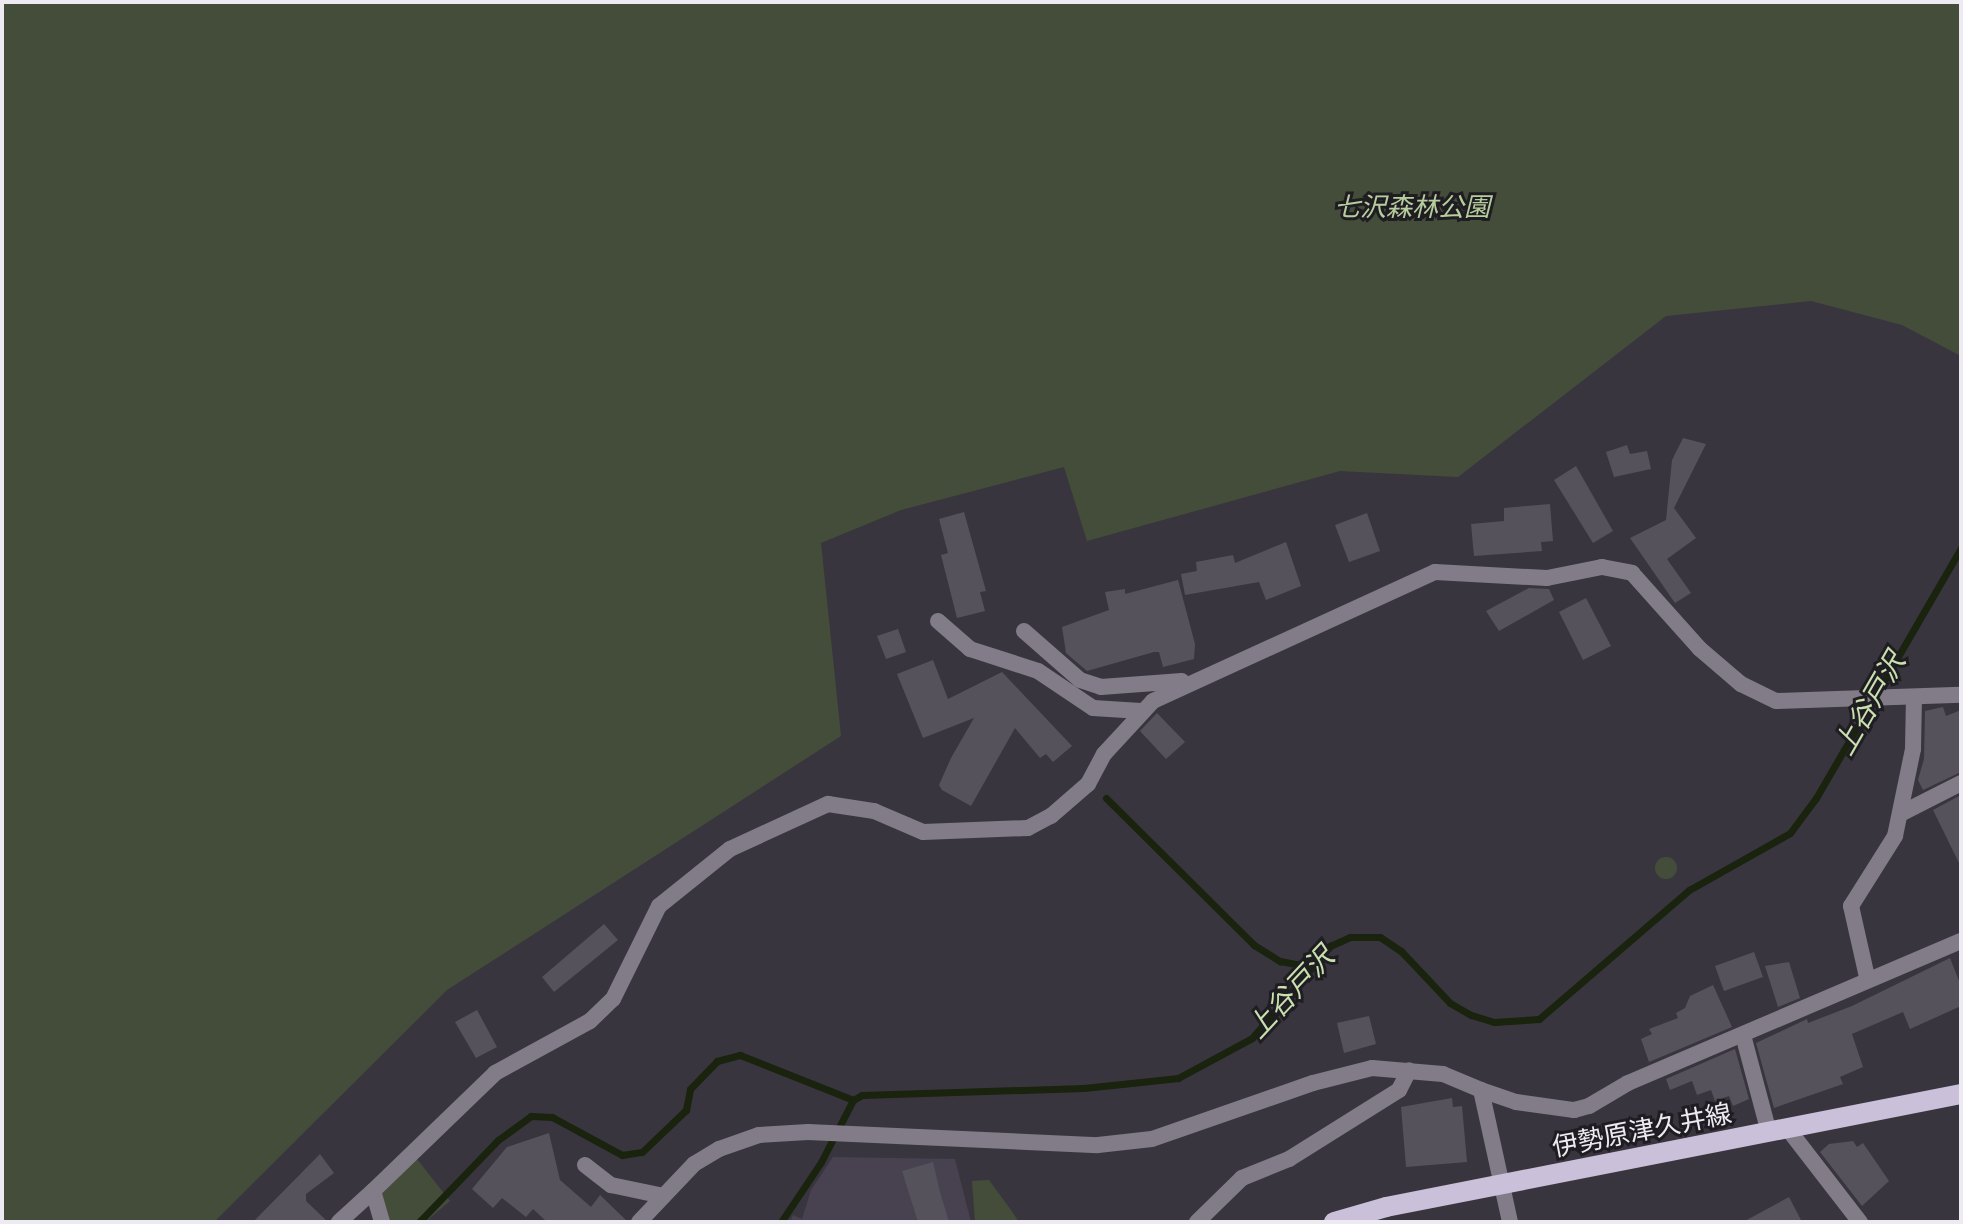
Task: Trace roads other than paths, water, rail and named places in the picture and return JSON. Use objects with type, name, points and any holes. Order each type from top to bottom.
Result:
[{"type":"main road","name":"伊勢原津久井線","points":[[1334,1222],[1506,1184],[1961,1094]]},
{"type":"street","points":[[339,1222],[495,1073],[590,1021],[613,999],[659,906],[730,849],[828,804],[874,811],[923,832],[1028,828],[1051,816],[1088,784],[1104,754],[1141,711],[1188,681],[1435,572],[1547,578],[1602,567],[1632,573],[1700,649],[1758,695],[1776,701],[1914,699],[1961,695]]},
{"type":"street","points":[[938,621],[970,649],[1038,671],[1093,708],[1141,711]]},
{"type":"street","points":[[1024,631],[1080,680],[1101,687],[1188,681]]},
{"type":"street","points":[[1867,977],[1851,906],[1895,836],[1902,813],[1914,699]]},
{"type":"street","points":[[1902,813],[1961,783]]},
{"type":"street","points":[[639,1222],[694,1164],[719,1149],[759,1135],[808,1132],[1098,1145],[1152,1139],[1338,1075],[1372,1068],[1443,1074],[1516,1102],[1574,1110],[1867,977],[1961,941]]},
{"type":"street","points":[[1743,1035],[1779,1131],[1860,1222]]},
{"type":"street","points":[[1197,1222],[1242,1178],[1289,1159],[1399,1090],[1409,1070]]},
{"type":"street","points":[[1481,1090],[1506,1184],[1510,1222]]},
{"type":"street","points":[[585,1165],[611,1185],[663,1196]]},
{"type":"street","points":[[373,1191],[382,1222]]},
{"type":"waterway","name":"上谷戸沢","points":[[781,1222],[821,1162],[853,1100],[862,1095],[1084,1088],[1178,1078],[1252,1038],[1330,946],[1350,937],[1380,937],[1401,951],[1450,1003],[1471,1015],[1494,1022],[1539,1019],[1689,890],[1790,833],[1816,798],[1961,548]]},
{"type":"waterway","points":[[1106,798],[1254,945],[1280,961],[1310,967]]},
{"type":"waterway","points":[[419,1222],[498,1140],[531,1116],[552,1117],[622,1155],[642,1152],[686,1110],[690,1089],[717,1061],[740,1055],[853,1100]]},
{"type":"park label","name":"七沢森林公園","points":[[1412,208]]}]
